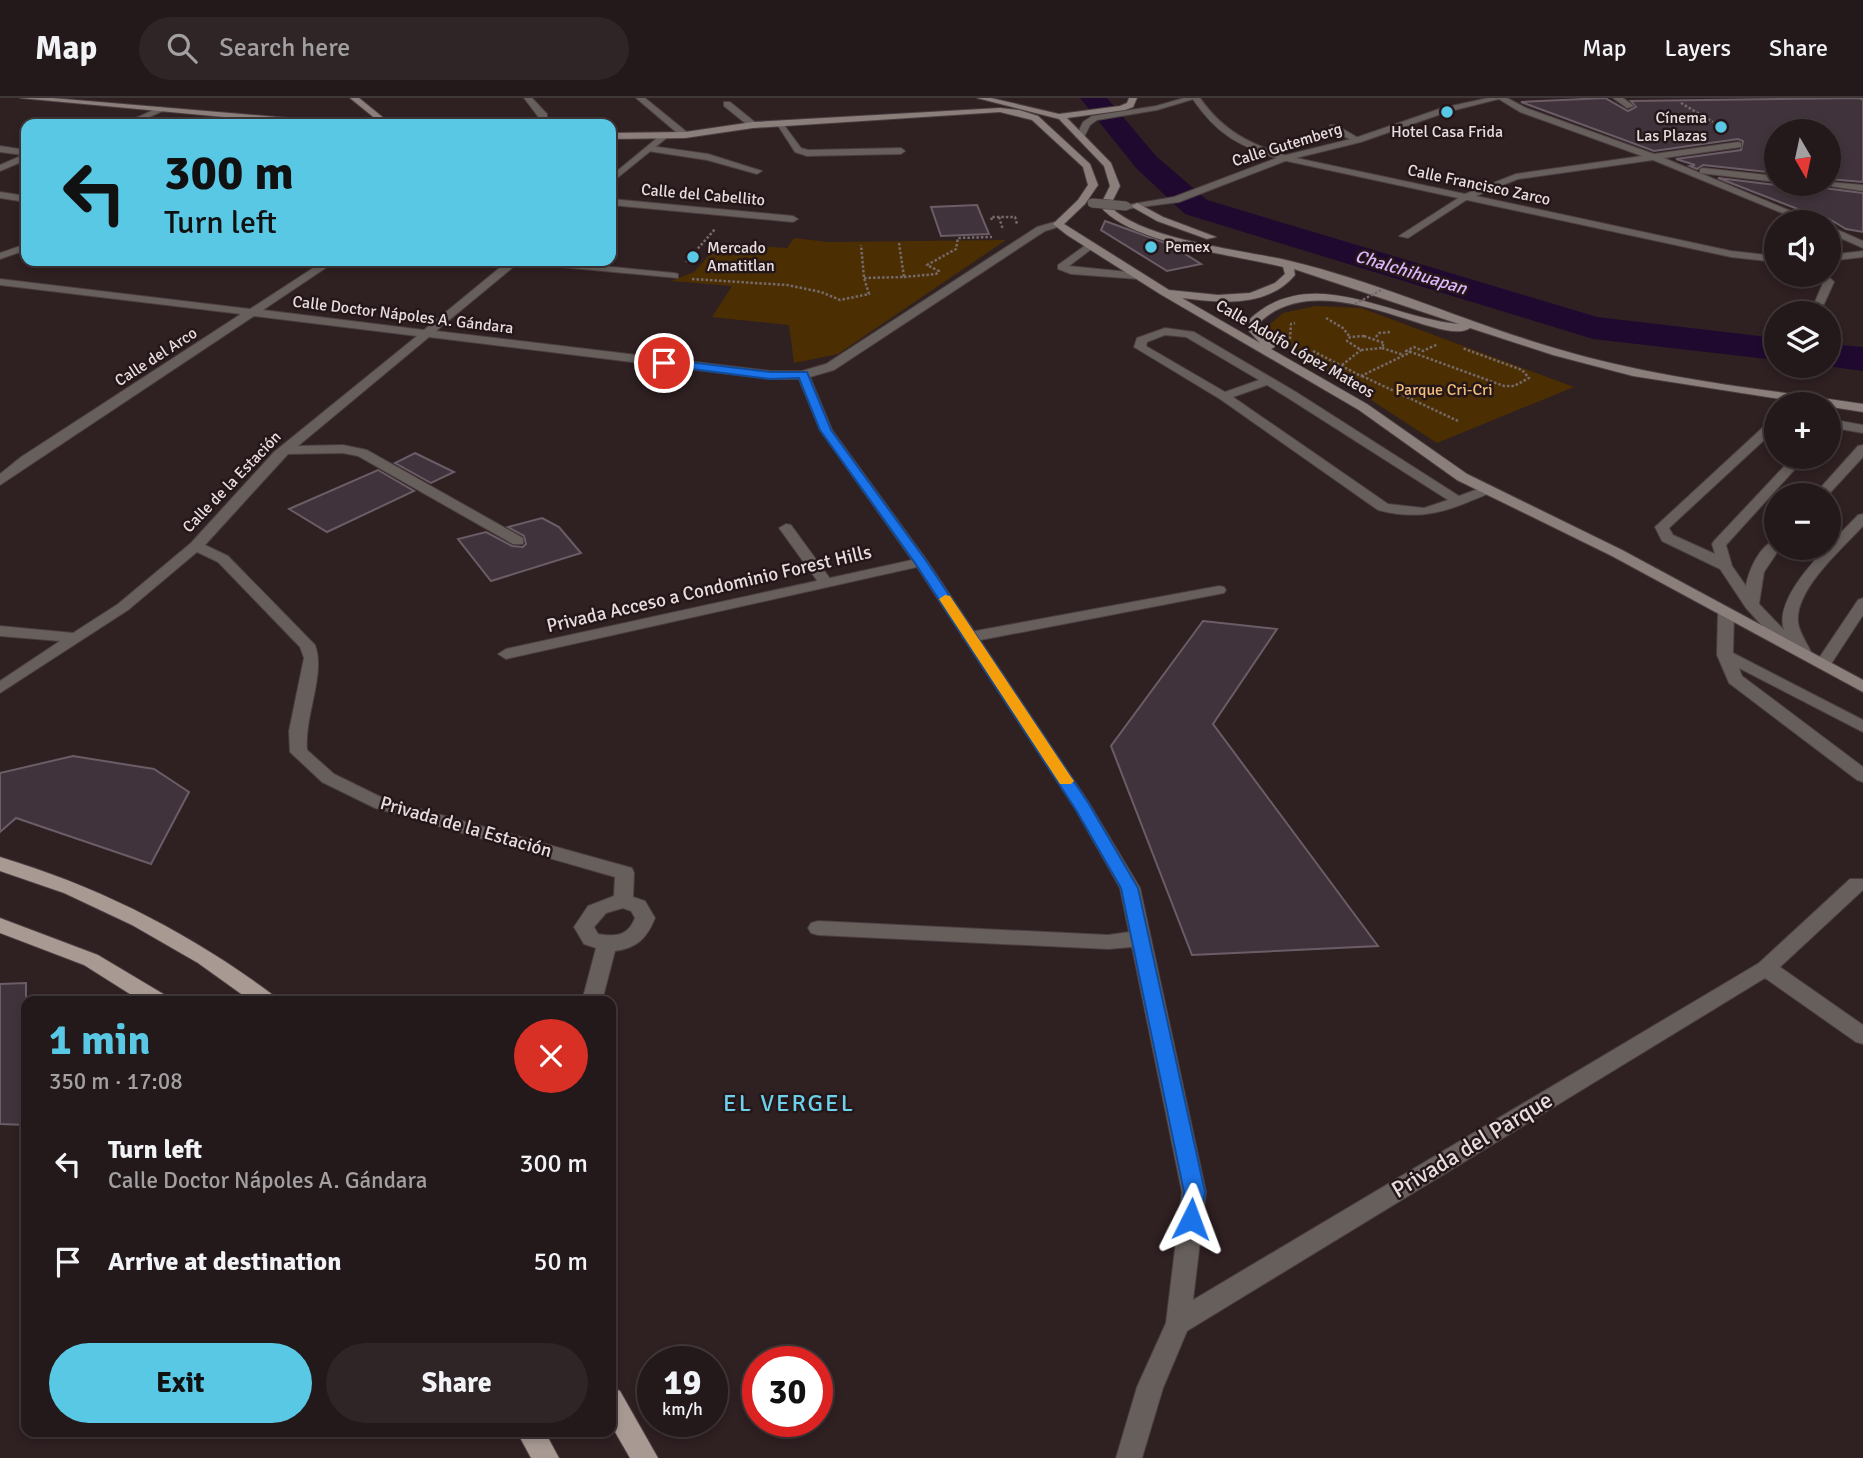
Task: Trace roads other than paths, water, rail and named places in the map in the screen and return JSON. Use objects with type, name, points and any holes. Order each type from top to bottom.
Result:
[{"type":"main road","points":[[24,98],[270,119]]},
{"type":"main road","points":[[354,98],[381,119]]},
{"type":"main road","points":[[981,98],[1067,116],[1080,137],[1108,165],[1114,176],[1115,186],[1105,206],[1113,218],[1173,239],[1284,263]]},
{"type":"main road","points":[[1037,119],[1125,111],[1133,98]]},
{"type":"main road","points":[[616,136],[685,135],[778,123],[1000,110],[1019,112],[1037,119],[1087,166],[1093,185],[1087,202],[1058,224]]},
{"type":"main road","points":[[1131,206],[1284,263],[1602,365],[1863,408]]},
{"type":"main road","name":"Calle Adolfo López Mateos","points":[[1058,224],[1164,292],[1363,407],[1462,477],[1617,553],[1863,687]]},
{"type":"main road","points":[[1164,292],[1215,298],[1255,295],[1284,284],[1290,275],[1284,263]]},
{"type":"main road","points":[[1331,278],[1354,304]]},
{"type":"main road","points":[[1287,363],[1255,331],[1254,321],[1261,312],[1293,301],[1354,304],[1442,327],[1488,330]]},
{"type":"main road","points":[[0,864],[39,875],[127,912],[240,980],[260,996]]},
{"type":"main road","points":[[0,925],[91,960],[150,996]]},
{"type":"main road","points":[[616,1409],[645,1458]]},
{"type":"main road","points":[[533,1437],[545,1458]]},
{"type":"street","points":[[528,98],[544,114],[544,119]]},
{"type":"street","points":[[640,98],[685,135]]},
{"type":"street","points":[[1080,137],[1086,124],[1094,118],[1195,98]]},
{"type":"street","name":"Calle Francisco Zarco","points":[[1195,98],[1219,130],[1285,158],[1731,254],[1764,258]]},
{"type":"street","points":[[1500,98],[1523,110],[1653,157],[1783,210]]},
{"type":"street","name":"Calle Gutemberg","points":[[1087,202],[1131,206],[1176,200],[1285,158],[1358,140],[1445,110],[1500,98]]},
{"type":"street","points":[[1617,98],[1630,106]]},
{"type":"street","points":[[727,104],[752,125]]},
{"type":"street","points":[[139,119],[163,109]]},
{"type":"street","points":[[778,123],[798,150],[807,153],[901,150]]},
{"type":"street","points":[[1333,127],[1358,140]]},
{"type":"street","points":[[616,176],[665,136]]},
{"type":"street","points":[[1404,236],[1466,197],[1516,177],[1738,145]]},
{"type":"street","points":[[0,149],[21,154]]},
{"type":"street","points":[[651,149],[708,157],[757,171]]},
{"type":"street","points":[[0,168],[21,158]]},
{"type":"street","points":[[1682,169],[1764,178]]},
{"type":"street","points":[[1841,186],[1863,188]]},
{"type":"street","points":[[0,195],[21,198]]},
{"type":"street","name":"Calle del Cabellito","points":[[616,202],[793,219]]},
{"type":"street","name":"Calle Doctor Nápoles A. Gándara","points":[[0,282],[770,375],[803,374],[830,367],[1041,229],[1058,224]]},
{"type":"street","points":[[1841,235],[1863,245]]},
{"type":"street","points":[[1090,246],[1062,267],[1071,271],[1138,276]]},
{"type":"street","points":[[0,256],[21,249]]},
{"type":"street","points":[[1841,257],[1863,254]]},
{"type":"street","name":"Calle del Arco","points":[[0,481],[26,460],[323,266]]},
{"type":"street","name":"Calle de la Estación","points":[[0,688],[123,607],[196,546],[285,450],[507,266]]},
{"type":"street","points":[[573,266],[674,276]]},
{"type":"street","points":[[1458,501],[1190,334],[1163,332],[1141,340],[1140,347],[1224,396],[1383,507],[1403,514],[1420,515],[1458,501],[1486,490]]},
{"type":"street","points":[[803,374],[826,430],[921,562],[1083,807],[1130,888],[1194,1192],[1178,1323],[1150,1387],[1129,1458]]},
{"type":"street","points":[[1224,396],[1268,381]]},
{"type":"street","points":[[1841,425],[1863,429]]},
{"type":"street","points":[[1725,566],[1667,538],[1662,527],[1764,433]]},
{"type":"street","points":[[1832,483],[1863,449]]},
{"type":"street","points":[[285,450],[343,450],[362,453],[518,541]]},
{"type":"street","points":[[1789,469],[1719,544],[1725,566],[1751,605],[1771,627],[1803,652]]},
{"type":"street","points":[[1803,652],[1790,623],[1791,608],[1801,588],[1863,518]]},
{"type":"street","points":[[786,528],[826,583]]},
{"type":"street","name":"Privada de la Estación","points":[[196,546],[223,559],[307,645],[312,658],[297,731],[299,752],[328,778],[381,804],[625,873],[623,901]]},
{"type":"street","points":[[1751,605],[1753,581],[1758,564],[1764,557]]},
{"type":"street","name":"Privada Acceso a Condominio Forest Hills","points":[[506,654],[921,562]]},
{"type":"street","points":[[970,637],[1219,590]]},
{"type":"street","points":[[1823,664],[1863,603]]},
{"type":"street","points":[[1727,613],[1725,655],[1735,679],[1863,776]]},
{"type":"street","points":[[0,631],[74,638]]},
{"type":"street","points":[[1725,655],[1863,727]]},
{"type":"street","name":"Privada del Parque","points":[[1178,1323],[1766,968],[1857,884]]},
{"type":"street","points":[[623,901],[638,906],[645,918],[641,932],[626,942],[607,945],[591,939],[584,928],[590,914],[604,904],[623,901]]},
{"type":"street","points":[[818,928],[1108,942],[1142,938]]},
{"type":"street","points":[[593,996],[607,945]]},
{"type":"street","points":[[1766,968],[1863,1036]]},
{"type":"waterway","name":"Chalchihuapan","points":[[1093,98],[1146,162],[1196,207],[1593,328],[1764,348]]},
{"type":"waterway","name":"Chalchihuapan","points":[[1841,356],[1863,359]]},
{"type":"place","name":"Hotel Casa Frida","points":[[1447,112]]},
{"type":"place","name":"Cínema Las Plazas","points":[[1721,127]]},
{"type":"place","name":"Pemex","points":[[1151,247]]},
{"type":"place","name":"Mercado Amatitlan","points":[[693,257]]},
{"type":"district","name":"EL VERGEL","points":[[789,1103]]},
{"type":"park label","name":"Parque Cri-Cri","points":[[1444,390]]}]
